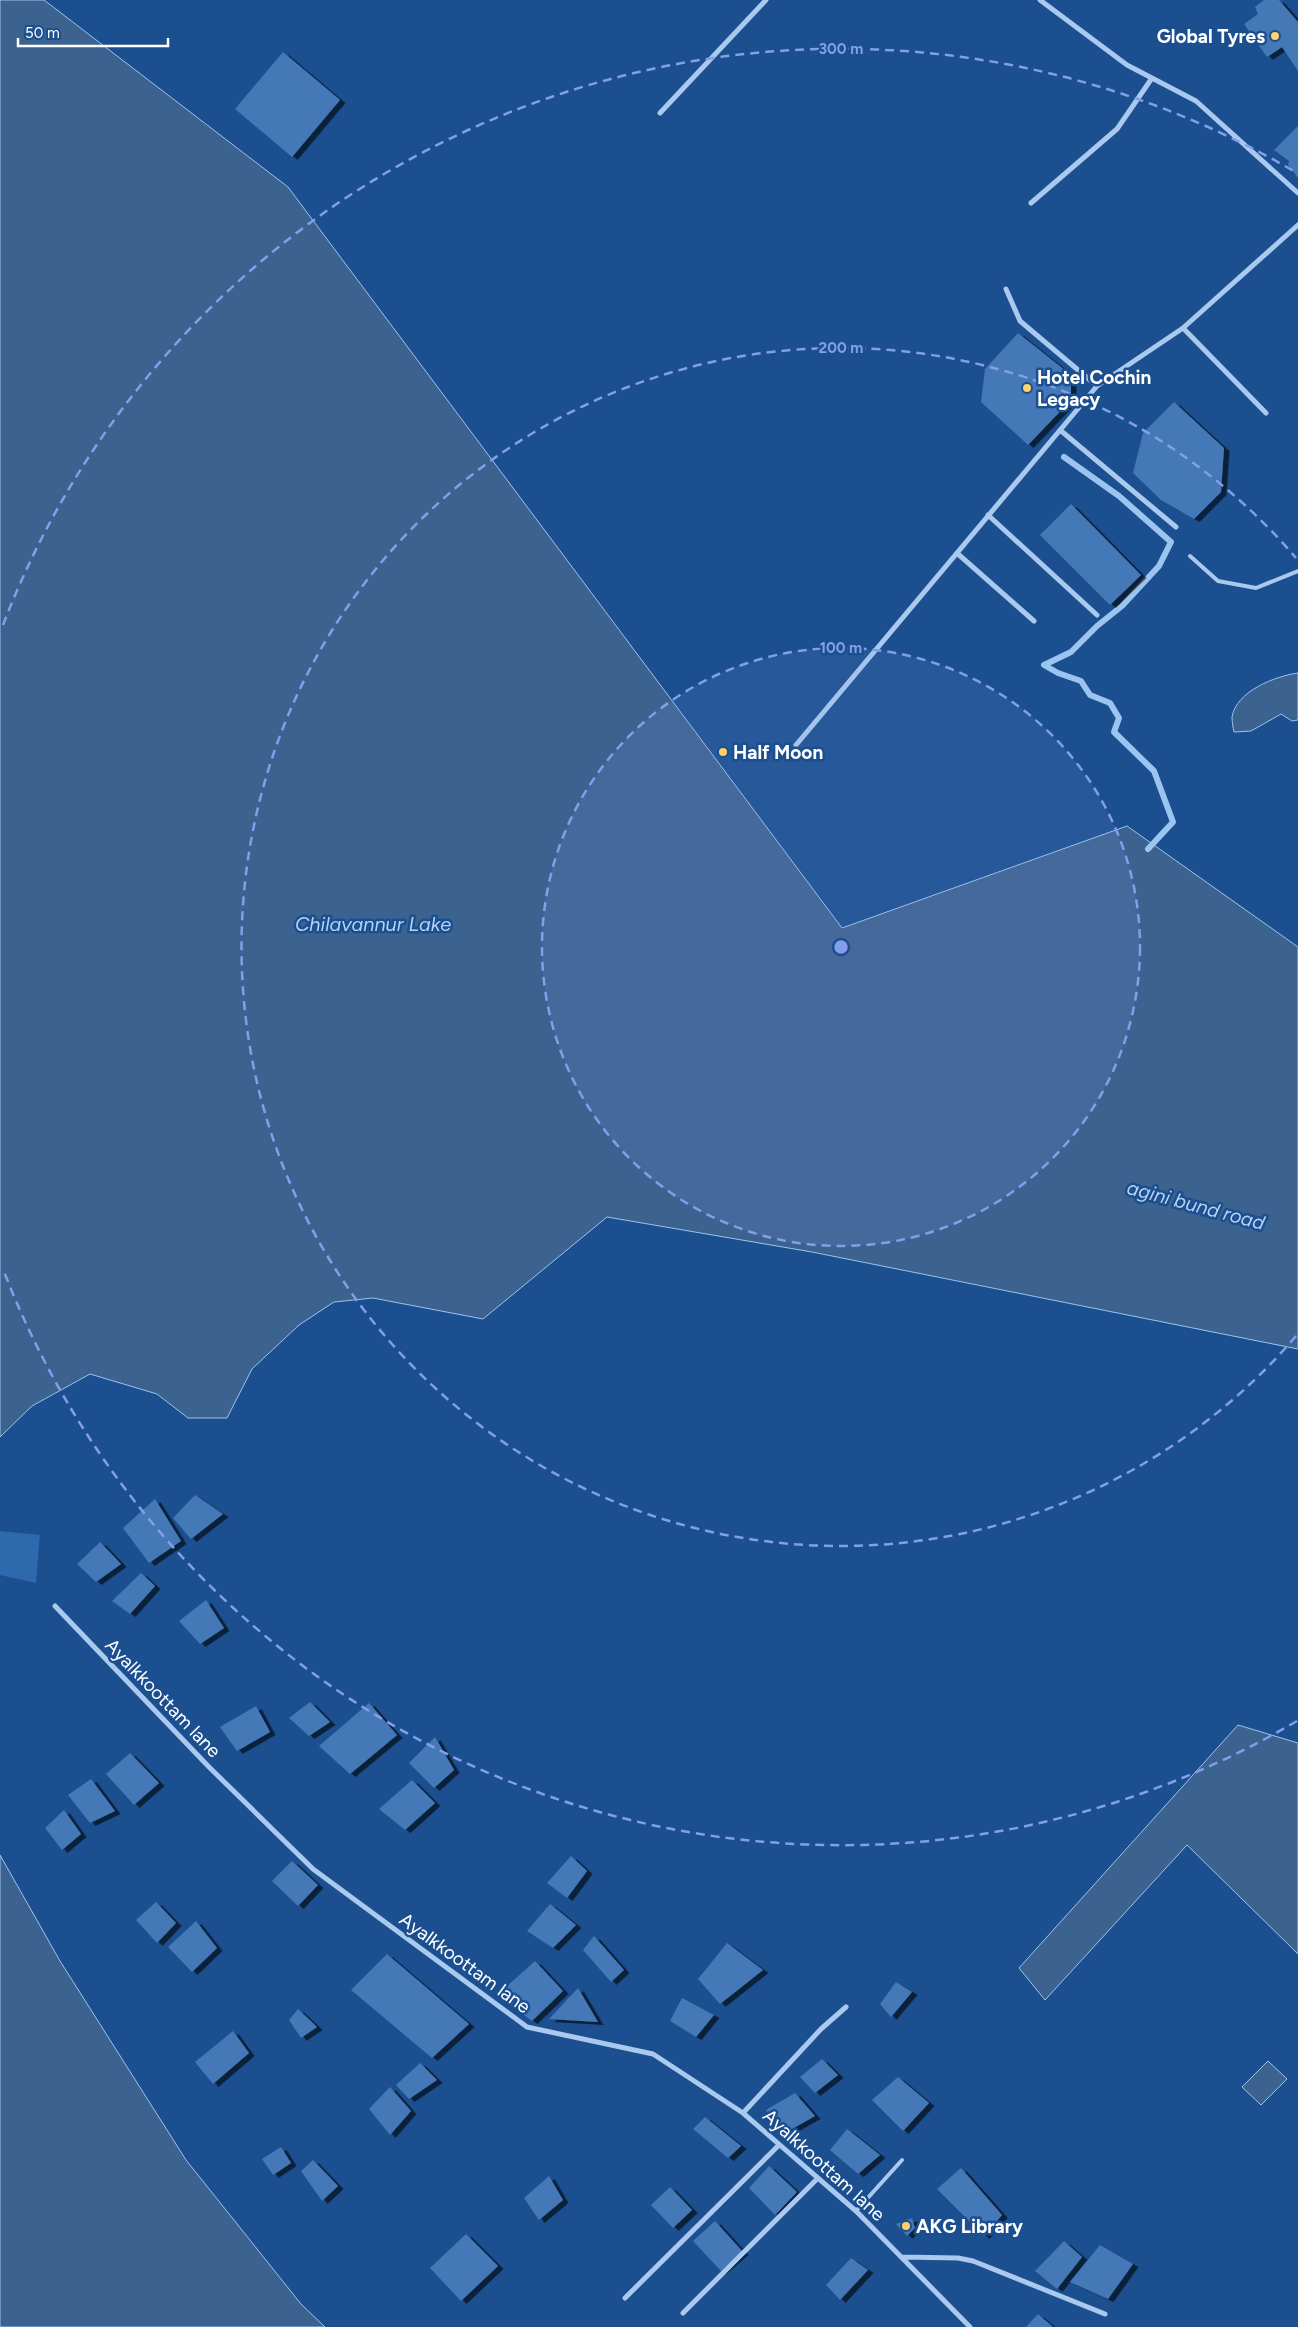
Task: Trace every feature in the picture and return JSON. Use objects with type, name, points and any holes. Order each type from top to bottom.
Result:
[{"type":"street","points":[[660,113],[766,0]]},
{"type":"street","points":[[1040,0],[1126,65],[1196,101],[1298,193]]},
{"type":"street","points":[[1031,203],[1117,128],[1152,78]]},
{"type":"street","points":[[796,744],[958,554],[988,515],[1097,386],[1183,328],[1298,225]]},
{"type":"street","points":[[1006,289],[1020,321],[1097,386]]},
{"type":"street","points":[[1183,328],[1266,412]]},
{"type":"street","points":[[1060,430],[1176,527]]},
{"type":"street","points":[[988,515],[1097,615]]},
{"type":"street","points":[[958,554],[1034,622]]},
{"type":"street","name":"Ayalkkoottam lane","points":[[55,1606],[209,1767],[313,1869],[527,2027],[654,2054],[743,2113],[856,2211],[970,2327]]},
{"type":"street","points":[[743,2113],[821,2029],[846,2007]]},
{"type":"street","points":[[625,2298],[780,2145]]},
{"type":"street","points":[[683,2313],[817,2178]]},
{"type":"street","points":[[901,2257],[958,2258],[973,2261],[1105,2314]]},
{"type":"lane","points":[[1190,556],[1218,581],[1256,588],[1298,571]]},
{"type":"lane","points":[[856,2211],[902,2160]]},
{"type":"shaded area","points":[[0,1531],[40,1535],[36,1583],[0,1575]]},
{"type":"water","name":"Chilavannur Lake","points":[[0,0],[44,0],[288,187],[842,928],[1127,826],[1298,947],[1298,1349],[812,1252],[607,1217],[483,1319],[373,1298],[334,1302],[299,1325],[252,1369],[227,1418],[188,1418],[157,1394],[90,1374],[32,1406],[0,1437]]},
{"type":"water","points":[[1298,673],[1298,720],[1292,721],[1281,714],[1251,731],[1234,732],[1232,717],[1235,708],[1249,692],[1279,677]]},
{"type":"water","points":[[1238,1725],[1298,1743],[1298,1954],[1187,1845],[1045,2000],[1019,1968]]},
{"type":"water","points":[[0,1855],[60,1961],[186,2160],[301,2304],[325,2327],[0,2327]]},
{"type":"water","points":[[1268,2061],[1287,2079],[1261,2105],[1242,2087]]},
{"type":"building","name":"Global Tyres","points":[[1264,0],[1279,0],[1298,22],[1298,71],[1282,47],[1267,57],[1244,24],[1258,14],[1255,7]]},
{"type":"building","points":[[283,52],[340,100],[292,157],[235,109]]},
{"type":"building","points":[[1298,126],[1298,178],[1288,165],[1289,161],[1274,150]]},
{"type":"building","name":"Hotel Cochin Legacy","points":[[1018,333],[1071,375],[1071,400],[1028,445],[981,402],[985,369]]},
{"type":"building","points":[[1174,402],[1224,448],[1221,492],[1194,519],[1161,500],[1133,473],[1143,433]]},
{"type":"building","points":[[1071,504],[1141,575],[1110,605],[1040,535]]},
{"type":"building","points":[[195,1495],[223,1514],[191,1539],[173,1518]]},
{"type":"building","points":[[155,1499],[181,1541],[149,1563],[123,1528]]},
{"type":"building","points":[[100,1542],[121,1564],[96,1582],[77,1564]]},
{"type":"building","points":[[141,1573],[155,1586],[130,1614],[112,1601]]},
{"type":"building","points":[[206,1600],[224,1628],[200,1644],[179,1621]]},
{"type":"building","points":[[310,1702],[330,1722],[309,1736],[289,1718]]},
{"type":"building","points":[[369,1703],[397,1735],[350,1774],[319,1746]]},
{"type":"building","points":[[256,1706],[270,1732],[237,1751],[220,1727]]},
{"type":"building","points":[[435,1737],[454,1770],[434,1788],[409,1763]]},
{"type":"building","points":[[130,1753],[159,1783],[134,1805],[106,1774]]},
{"type":"building","points":[[91,1779],[115,1811],[90,1823],[68,1795]]},
{"type":"building","points":[[412,1780],[435,1803],[405,1830],[379,1809]]},
{"type":"building","points":[[64,1810],[81,1834],[62,1850],[45,1828]]},
{"type":"building","points":[[571,1856],[587,1871],[567,1898],[547,1883]]},
{"type":"building","points":[[292,1861],[318,1885],[298,1906],[272,1881]]},
{"type":"building","points":[[156,1902],[176,1923],[157,1943],[136,1920]]},
{"type":"building","points":[[550,1904],[576,1925],[553,1948],[527,1931]]},
{"type":"building","points":[[196,1921],[217,1948],[192,1972],[168,1947]]},
{"type":"building","points":[[594,1936],[624,1970],[611,1982],[583,1950]]},
{"type":"building","points":[[727,1943],[763,1970],[720,2004],[698,1979]]},
{"type":"building","points":[[387,1954],[469,2024],[432,2058],[351,1990]]},
{"type":"building","points":[[535,1961],[563,1991],[532,2021],[497,1995]]},
{"type":"building","points":[[896,1982],[912,1992],[891,2017],[880,2004]]},
{"type":"building","points":[[578,1988],[598,2022],[549,2019]]},
{"type":"building","points":[[682,1998],[714,2015],[696,2037],[670,2021]]},
{"type":"building","points":[[298,2009],[317,2027],[301,2038],[289,2020]]},
{"type":"building","points":[[233,2031],[249,2053],[213,2084],[195,2062]]},
{"type":"building","points":[[822,2059],[838,2075],[815,2093],[800,2077]]},
{"type":"building","points":[[420,2063],[437,2080],[409,2099],[396,2085]]},
{"type":"building","points":[[898,2077],[929,2103],[903,2131],[872,2100]]},
{"type":"building","points":[[390,2087],[411,2111],[390,2135],[369,2109]]},
{"type":"building","points":[[795,2093],[815,2116],[783,2134],[766,2110]]},
{"type":"building","points":[[705,2117],[741,2146],[728,2158],[693,2129]]},
{"type":"building","points":[[847,2129],[880,2155],[858,2174],[830,2150]]},
{"type":"building","points":[[281,2147],[291,2163],[273,2175],[262,2159]]},
{"type":"building","points":[[313,2160],[338,2186],[322,2201],[301,2171]]},
{"type":"building","points":[[769,2166],[797,2192],[775,2215],[749,2188]]},
{"type":"building","points":[[961,2168],[1002,2215],[984,2236],[937,2189]]},
{"type":"building","points":[[549,2176],[563,2200],[539,2220],[524,2198]]},
{"type":"building","points":[[670,2187],[692,2210],[673,2228],[651,2205]]},
{"type":"building","name":"AKG Library","points":[[912,2218],[915,2228],[907,2236],[896,2224]]},
{"type":"building","points":[[715,2221],[743,2252],[721,2271],[693,2241]]},
{"type":"building","points":[[466,2234],[498,2266],[461,2301],[430,2268]]},
{"type":"building","points":[[1064,2241],[1082,2257],[1057,2289],[1035,2271]]},
{"type":"building","points":[[1100,2245],[1133,2264],[1108,2299],[1070,2282]]},
{"type":"building","points":[[851,2258],[868,2270],[840,2300],[826,2285]]},
{"type":"building","points":[[1038,2314],[1053,2327],[1026,2327]]},
{"type":"waterway","points":[[1064,457],[1119,496],[1171,542],[1159,566],[1122,606],[1097,626],[1071,652],[1044,665],[1058,673],[1081,681],[1090,695],[1110,703],[1119,718],[1114,732],[1154,771],[1173,822],[1148,849]]},
{"type":"place","name":"Global Tyres","points":[[1275,36]]},
{"type":"place","name":"Hotel Cochin Legacy","points":[[1027,388]]},
{"type":"place","name":"Half Moon","points":[[723,752]]},
{"type":"place","name":"AKG Library","points":[[906,2226]]},
{"type":"water label","name":"agini bund road","points":[[1196,1205]]}]
